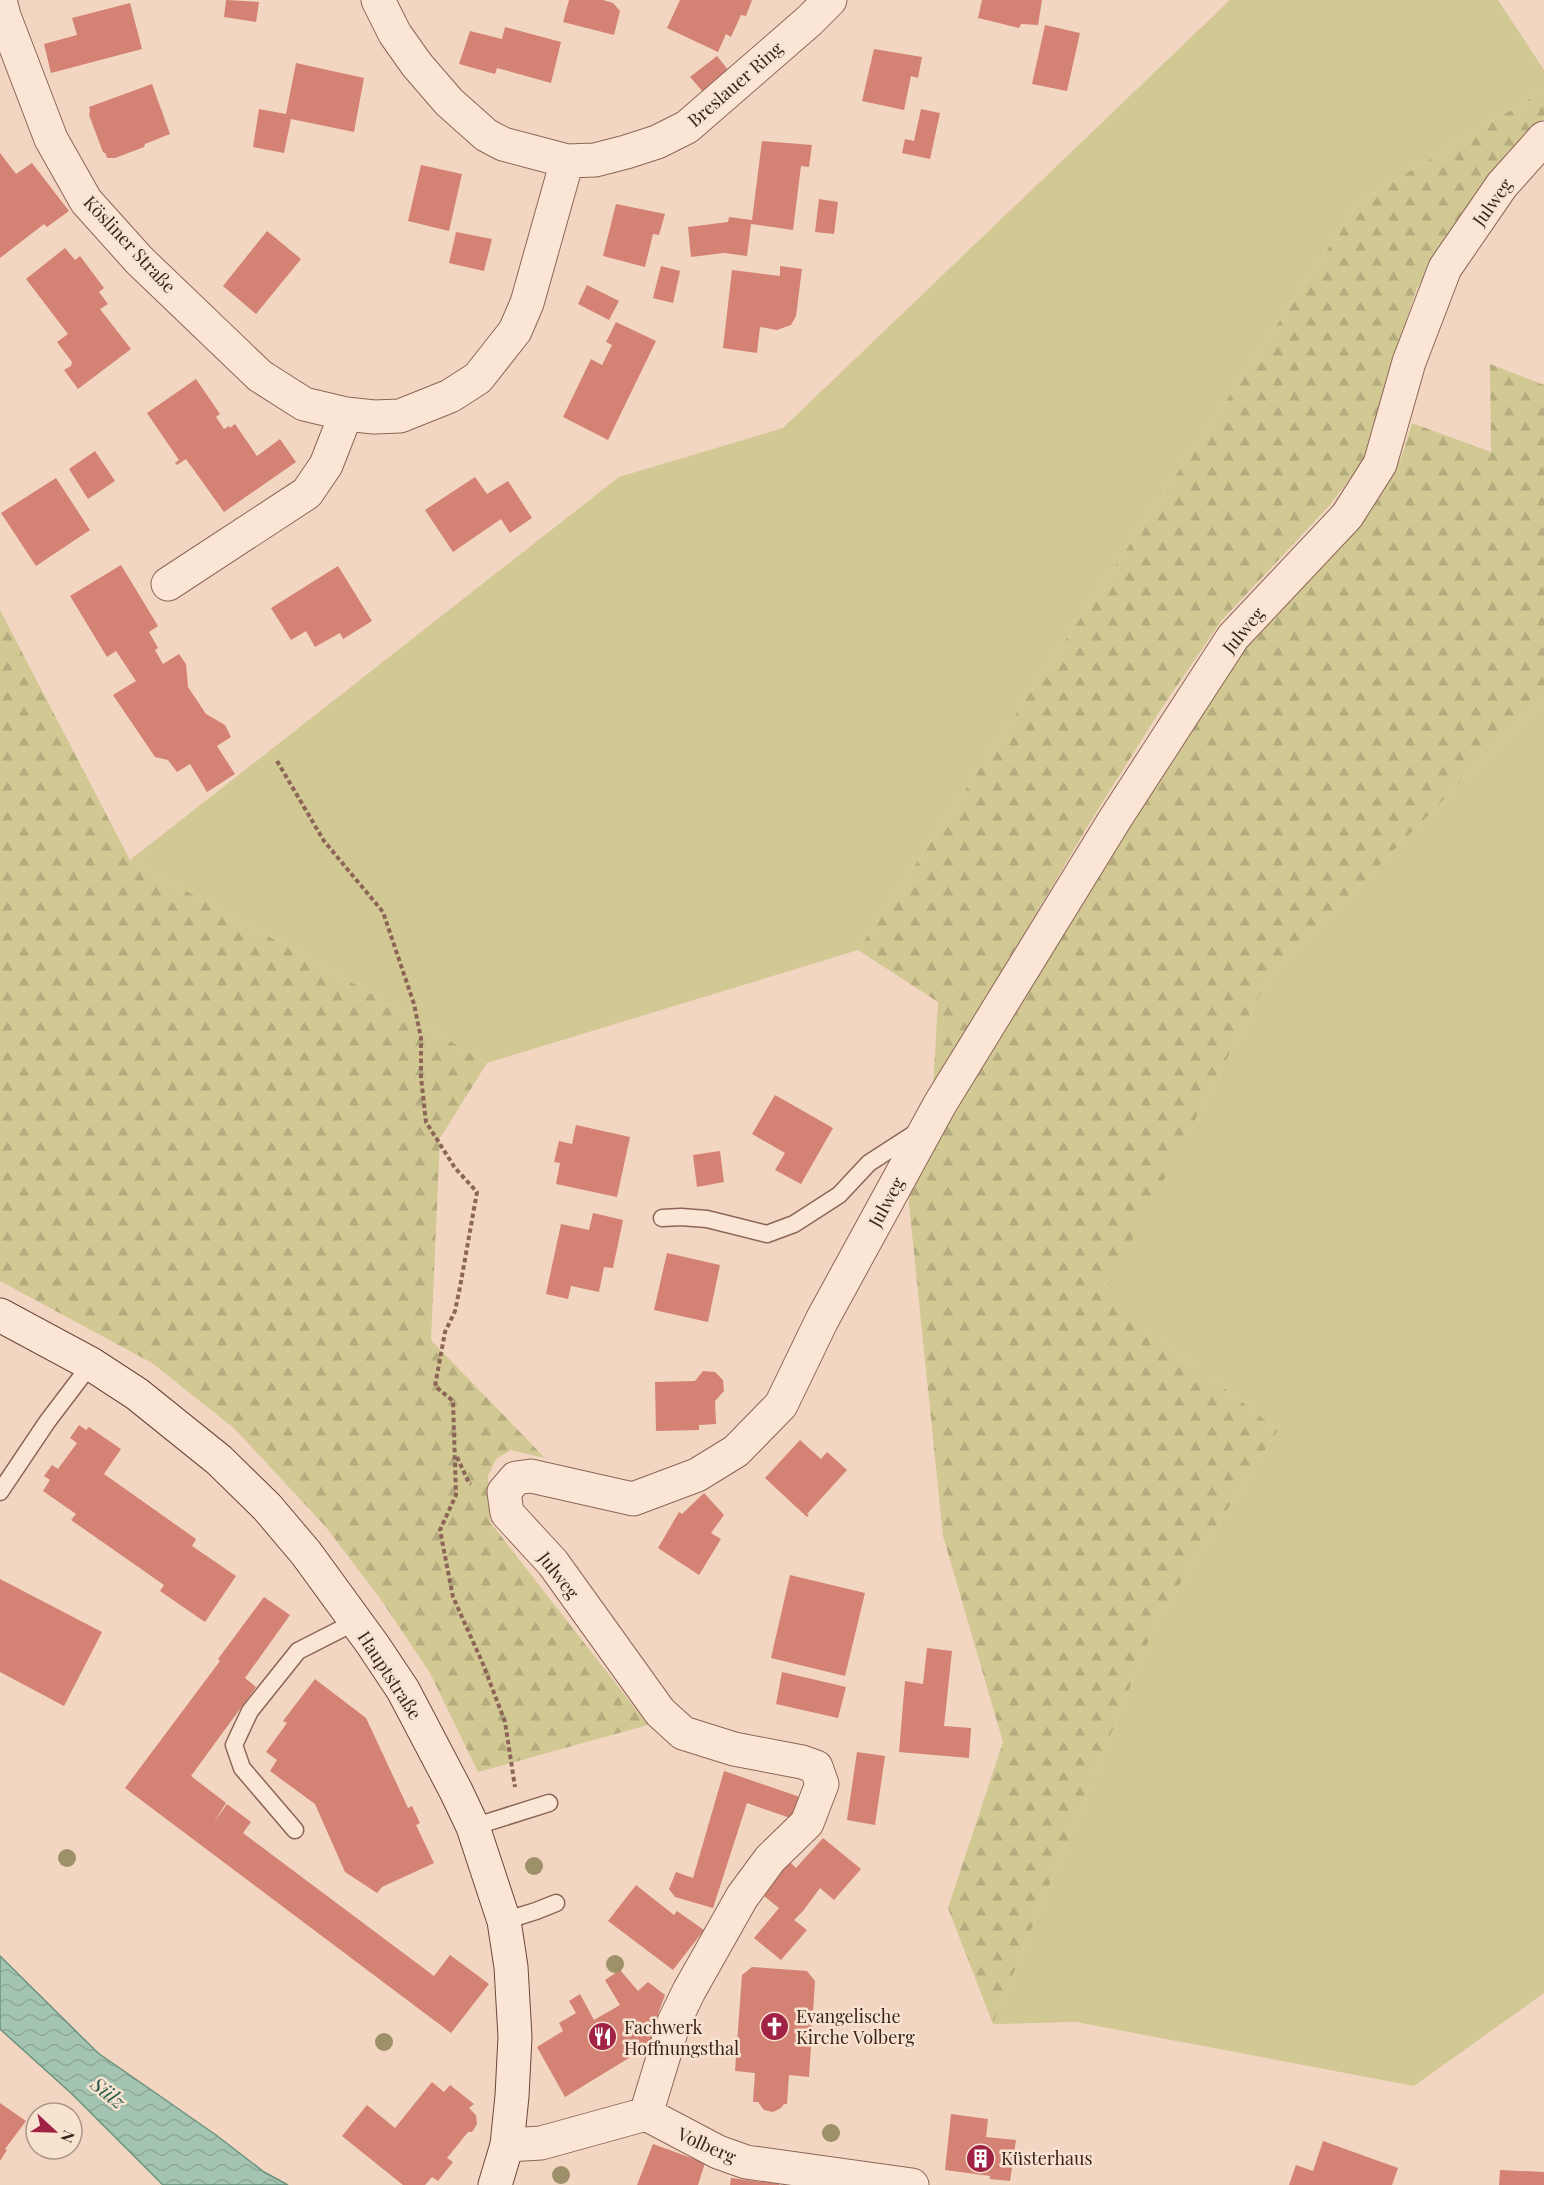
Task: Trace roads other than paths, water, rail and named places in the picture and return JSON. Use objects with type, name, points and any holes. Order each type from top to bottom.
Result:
[{"type":"street","name":"Kösliner Straße","points":[[0,0],[28,82],[51,139],[86,201],[139,260],[260,376],[304,404],[346,414],[374,417],[400,416],[450,396],[478,378],[515,331],[527,303],[567,161]]},
{"type":"street","name":"Breslauer Ring","points":[[378,0],[395,34],[417,64],[449,102],[486,135],[503,144],[567,161],[595,160],[626,152],[657,142],[687,127],[830,0]]},
{"type":"street","name":"Julweg","points":[[646,2114],[674,2022],[689,1991],[742,1897],[770,1859],[807,1823],[822,1784],[816,1767],[802,1762],[734,1749],[683,1733],[660,1712],[552,1563],[507,1513],[504,1492],[516,1478],[531,1476],[633,1499],[697,1475],[736,1450],[781,1405],[822,1320],[929,1125],[1115,819],[1233,637],[1347,516],[1380,464],[1409,362],[1445,268],[1503,185],[1544,138]]},
{"type":"street","points":[[168,584],[307,493],[326,465],[346,414]]},
{"type":"street","name":"Hauptstraße","points":[[0,1315],[91,1364],[137,1394],[219,1460],[267,1507],[306,1553],[403,1690],[473,1827],[504,1921],[511,1968],[515,2037],[507,2145],[495,2185]]},
{"type":"street","points":[[507,2145],[541,2143],[646,2114]]},
{"type":"street","name":"Volberg","points":[[646,2114],[718,2152],[746,2162],[912,2185]]},
{"type":"lane","name":"Julweg","points":[[662,1218],[707,1219],[767,1234],[794,1224],[840,1195],[869,1163],[929,1125]]},
{"type":"lane","points":[[0,1492],[47,1422],[91,1364]]},
{"type":"lane","points":[[295,1830],[242,1768],[234,1745],[250,1711],[298,1651],[355,1622]]},
{"type":"lane","points":[[473,1827],[549,1803]]},
{"type":"lane","points":[[504,1921],[555,1903]]},
{"type":"water","name":"Sülz","points":[[0,1956],[98,2053],[216,2135],[264,2172],[288,2185],[163,2185],[84,2106],[84,2101],[79,2101],[0,2029]]},
{"type":"place","name":"Evangelische Kirche Volberg","points":[[775,2026]]},
{"type":"place","name":"Fachwerk Hoffnungsthal","points":[[603,2037]]},
{"type":"place","name":"Küsterhaus","points":[[980,2158]]}]
